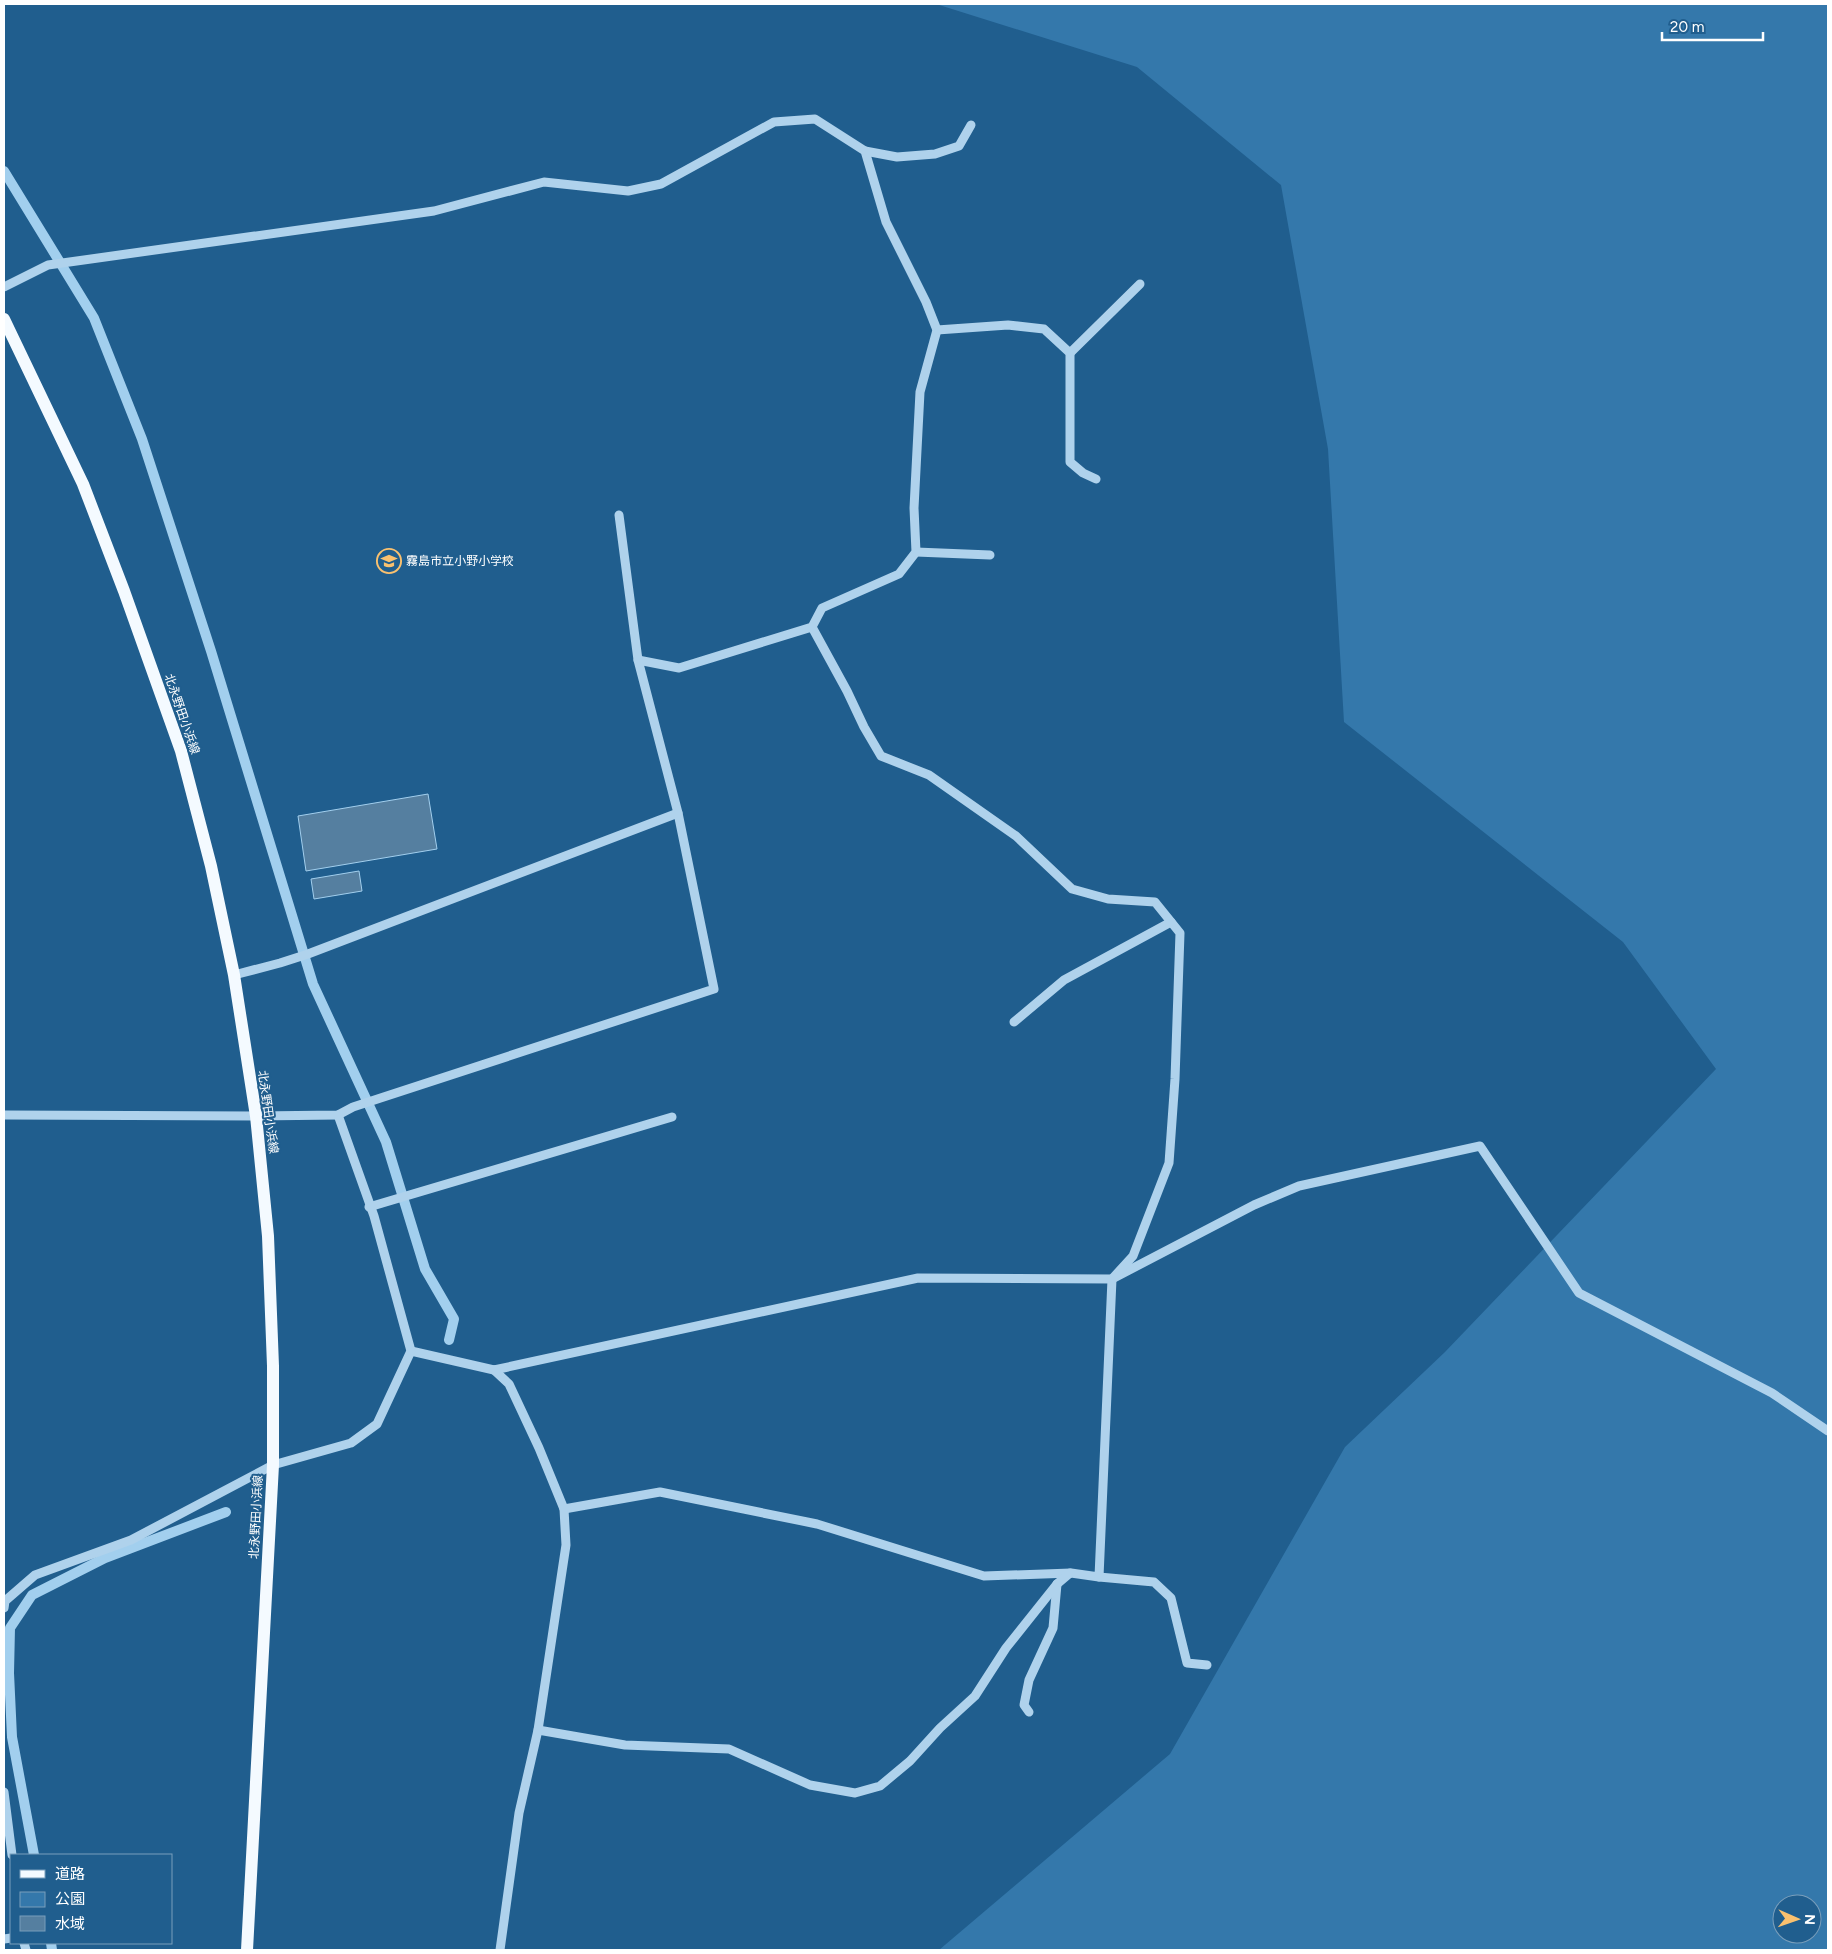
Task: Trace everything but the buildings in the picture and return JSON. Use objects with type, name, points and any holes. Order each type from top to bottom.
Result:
[{"type":"main road","name":"北永野田小浜線","points":[[4,319],[83,484],[124,591],[181,751],[211,866],[234,975],[256,1116],[268,1236],[273,1366],[273,1465],[247,1950]]},
{"type":"street","points":[[4,287],[48,265],[434,211],[544,182],[628,191],[661,184],[774,122],[815,119],[865,151],[897,157],[934,154],[959,146],[971,126]]},
{"type":"street","points":[[638,660],[679,668],[812,627],[822,608],[899,574],[916,552],[914,508],[920,392],[937,330],[926,302],[886,222],[865,151]]},
{"type":"street","points":[[1096,478],[1083,473],[1070,462],[1070,353],[1140,284]]},
{"type":"street","points":[[937,330],[1008,325],[1044,329],[1070,353]]},
{"type":"street","points":[[4,1115],[338,1115],[352,1107],[714,989],[678,813],[638,660],[619,514]]},
{"type":"street","points":[[916,552],[990,555]]},
{"type":"street","points":[[812,627],[881,756],[929,775],[1016,836],[1072,889],[1108,899],[1155,902],[1180,933],[1170,1163],[1133,1256],[1112,1280],[1099,1577]]},
{"type":"street","points":[[234,975],[280,964],[308,954],[678,813]]},
{"type":"street","points":[[1014,1022],[1064,980],[1171,922]]},
{"type":"street","points":[[4,1608],[5,1602],[35,1575],[131,1540],[273,1465],[352,1443],[377,1424],[411,1351],[394,1282],[374,1216],[369,1207],[338,1115]]},
{"type":"street","points":[[369,1207],[672,1117]]},
{"type":"street","points":[[411,1351],[494,1370],[918,1278],[1112,1280],[1254,1205],[1299,1186],[1480,1146],[1579,1293],[1772,1392],[1828,1431]]},
{"type":"street","points":[[494,1370],[509,1384],[539,1448],[564,1509],[566,1545],[538,1730],[519,1813],[500,1950]]},
{"type":"street","points":[[564,1509],[660,1492],[817,1524],[984,1576],[1070,1573],[1154,1582],[1171,1598],[1187,1663],[1208,1664]]},
{"type":"street","points":[[538,1730],[625,1745],[729,1749],[810,1785],[855,1793],[880,1786],[910,1761],[940,1728],[975,1696],[1006,1648],[1057,1584],[1070,1573]]},
{"type":"street","points":[[1029,1712],[1024,1705],[1029,1680],[1053,1628],[1057,1584]]},
{"type":"street","points":[[4,1792],[12,1854]]},
{"type":"green space","points":[[936,4],[1828,4],[1828,1950],[939,1950],[1170,1754],[1345,1447],[1445,1352],[1716,1069],[1623,942],[1344,722],[1328,449],[1281,185],[1137,67]]},
{"type":"water","points":[[428,794],[437,849],[306,871],[298,816]]},
{"type":"water","points":[[359,871],[362,891],[314,899],[311,879]]},
{"type":"waterway","points":[[4,171],[94,318],[142,439],[211,651],[313,984],[386,1142],[425,1269],[454,1319],[449,1340]]},
{"type":"waterway","points":[[34,1854],[12,1737],[9,1673],[10,1628],[32,1595],[105,1558],[226,1512]]},
{"type":"waterway","points":[[51,1944],[52,1950]]},
{"type":"place","name":"霧島市立小野小学校","points":[[389,561]]}]
